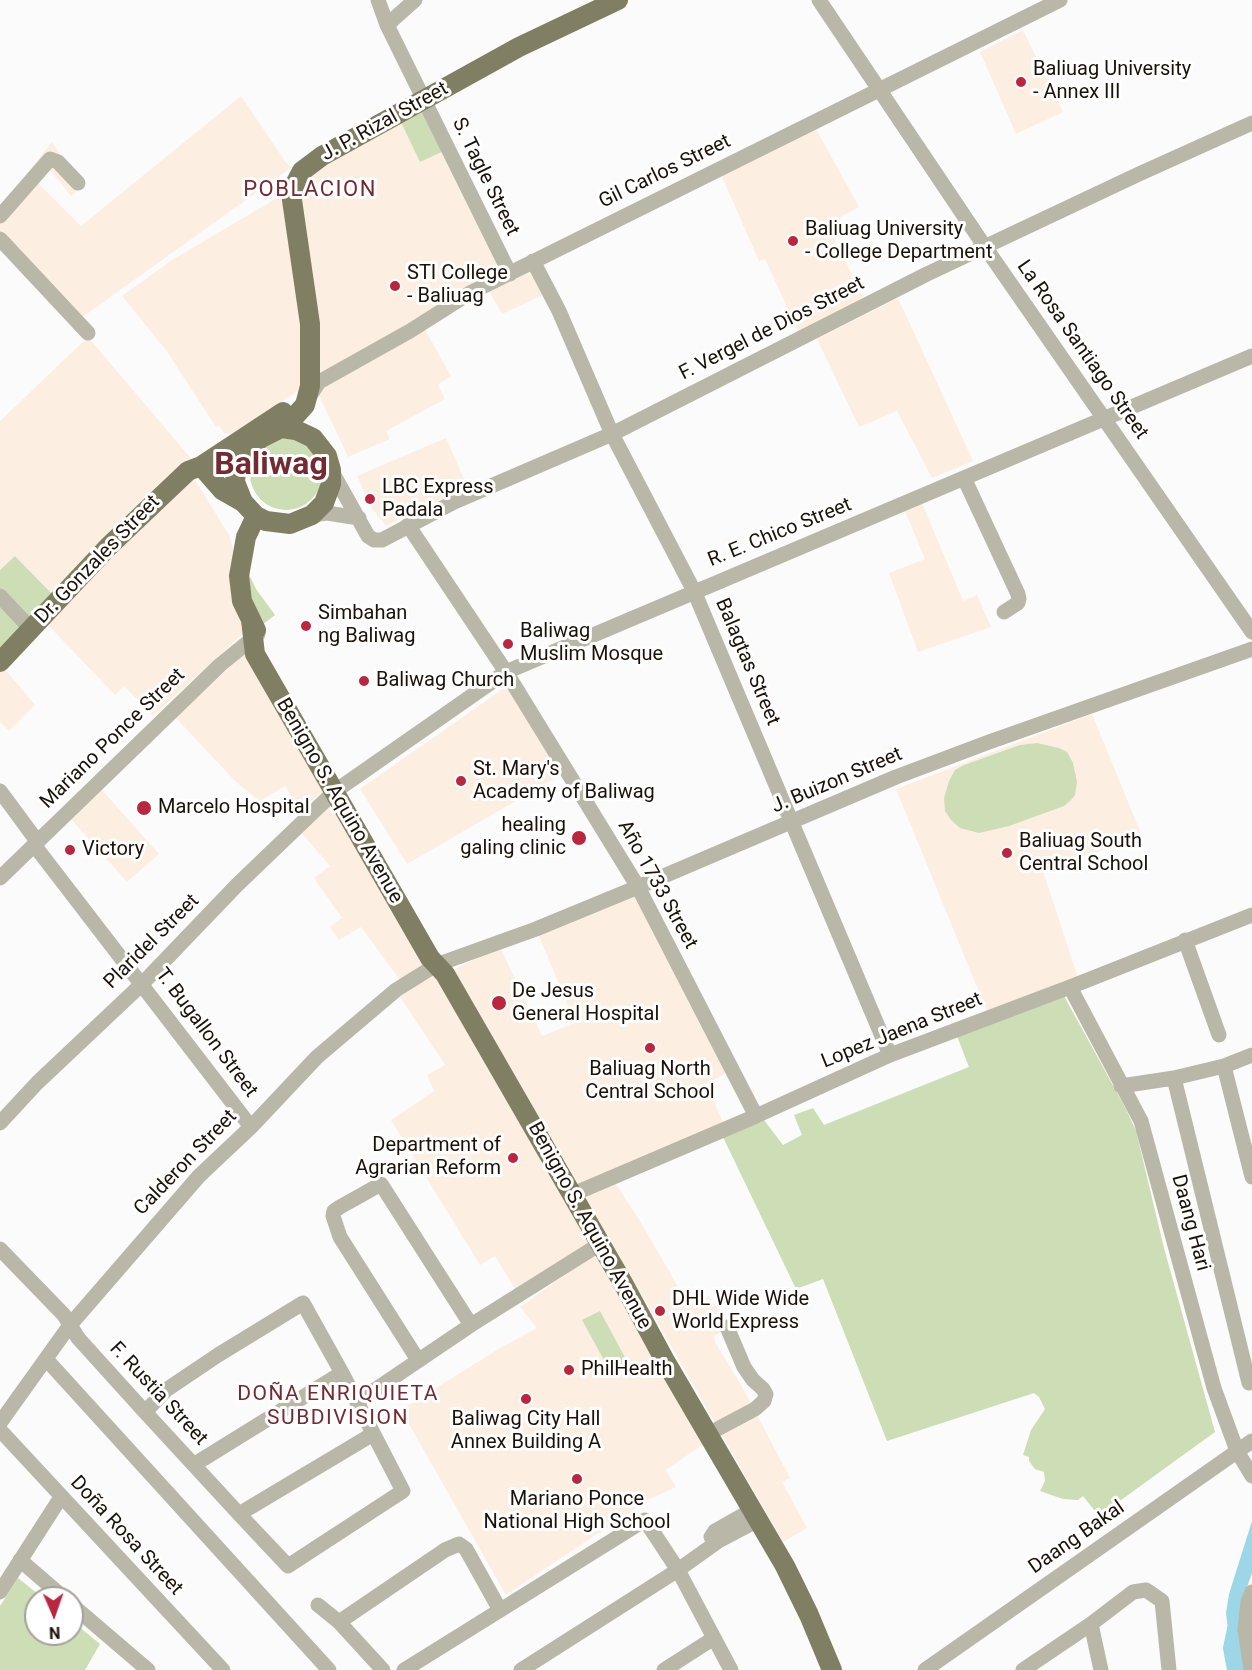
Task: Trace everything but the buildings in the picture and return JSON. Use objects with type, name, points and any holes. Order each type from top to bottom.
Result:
[{"type":"main road","name":"J. P. Rizal Street","points":[[305,405],[310,386],[310,328],[292,200],[292,190],[302,171],[322,156],[519,47],[618,0]]},
{"type":"main road","points":[[250,509],[235,482],[238,460],[249,447],[296,415],[305,405],[318,434],[319,444]]},
{"type":"main road","name":"Dr. Gonzales Street","points":[[0,663],[147,508],[188,471],[201,466],[291,406],[305,405]]},
{"type":"main road","points":[[201,466],[222,490],[266,521],[281,524],[299,522],[312,515],[324,502],[328,493],[331,484],[331,470],[327,456],[319,444],[309,436],[296,430],[281,428],[273,431]]},
{"type":"main road","name":"Benigno S. Aquino Avenue","points":[[250,509],[239,576],[242,601],[254,630],[339,789],[441,953],[441,967],[664,1359],[785,1566],[832,1670]]},
{"type":"street","name":"S. Tagle Street","points":[[378,0],[387,25],[510,274]]},
{"type":"street","points":[[387,25],[415,0]]},
{"type":"street","name":"La Rosa Santiago Street","points":[[819,0],[985,247],[1252,632]]},
{"type":"street","name":"Gil Carlos Street","points":[[305,405],[319,382],[410,331],[470,293],[1060,0]]},
{"type":"street","name":"F. Vergel de Dios Street","points":[[408,525],[454,502],[612,434],[916,279],[1252,123]]},
{"type":"street","points":[[0,216],[5,199],[50,159],[58,162],[78,183]]},
{"type":"street","points":[[0,239],[88,333]]},
{"type":"street","name":"Balagtas Street","points":[[533,261],[559,311],[612,434],[694,591],[890,1055]]},
{"type":"street","name":"R. E. Chico Street","points":[[339,789],[506,672],[1252,356]]},
{"type":"street","points":[[331,470],[368,536],[374,540],[382,540],[408,525]]},
{"type":"street","points":[[964,478],[1018,594],[1018,603],[1004,612]]},
{"type":"street","points":[[312,515],[327,513],[359,518]]},
{"type":"street","name":"Año 1733 Street","points":[[408,525],[506,672],[638,887],[756,1116]]},
{"type":"street","points":[[0,596],[31,629]]},
{"type":"street","name":"Mariano Ponce Street","points":[[0,878],[254,630]]},
{"type":"street","name":"J. Buizon Street","points":[[441,967],[793,823],[896,777],[988,742],[1252,649]]},
{"type":"street","name":"Plaridel Street","points":[[0,1123],[37,1083],[142,984],[237,885],[339,789]]},
{"type":"street","name":"T. Bugallon Street","points":[[0,791],[34,837],[38,850],[251,1127]]},
{"type":"street","name":"Lopez Jaena Street","points":[[571,1195],[756,1116],[890,1055],[1252,915]]},
{"type":"street","points":[[1185,940],[1219,1035]]},
{"type":"street","name":"Calderon Street","points":[[0,1423],[70,1325],[171,1206],[200,1176],[251,1127],[317,1057],[396,990],[441,967]]},
{"type":"street","name":"Daang Hari","points":[[1070,987],[1141,1121],[1214,1388],[1237,1450],[1252,1476]]},
{"type":"street","points":[[1121,1086],[1174,1078],[1224,1066],[1252,1055]]},
{"type":"street","points":[[1224,1066],[1252,1177]]},
{"type":"street","points":[[1174,1078],[1249,1383],[1252,1381]]},
{"type":"street","points":[[418,1360],[340,1237],[333,1216],[334,1211],[340,1207],[381,1184],[471,1325]]},
{"type":"street","points":[[357,1402],[471,1325],[600,1244]]},
{"type":"street","name":"F. Rustia Street","points":[[0,1250],[64,1315],[78,1338],[288,1566],[403,1491],[373,1434]]},
{"type":"street","points":[[145,1412],[166,1390],[303,1303],[373,1434],[239,1514]]},
{"type":"street","points":[[708,1434],[755,1409],[764,1401],[766,1394],[744,1367],[727,1327]]},
{"type":"street","points":[[46,1359],[329,1670]]},
{"type":"street","points":[[195,1464],[342,1373]]},
{"type":"street","name":"Doña Rosa Street","points":[[0,1430],[223,1670]]},
{"type":"street","name":"Daang Bakal","points":[[925,1670],[1252,1441]]},
{"type":"street","points":[[0,1592],[61,1497]]},
{"type":"street","points":[[521,1670],[678,1570],[755,1515]]},
{"type":"street","points":[[404,1670],[645,1520],[678,1570],[731,1670]]},
{"type":"street","points":[[339,1622],[453,1545],[459,1544],[466,1549],[500,1610]]},
{"type":"street","points":[[20,1560],[50,1586]]},
{"type":"street","points":[[1027,1669],[1133,1592],[1146,1590],[1162,1601],[1169,1670]]},
{"type":"street","points":[[1251,1670],[1245,1630],[1248,1602],[1252,1592]]},
{"type":"street","points":[[318,1605],[339,1622],[382,1670]]},
{"type":"street","points":[[84,1615],[148,1670]]},
{"type":"street","points":[[1091,1624],[1101,1670]]},
{"type":"street","points":[[664,1670],[714,1638]]},
{"type":"shaded area","name":"Baliuag University - Annex III","points":[[1023,30],[1063,112],[1016,134],[980,52]]},
{"type":"shaded area","points":[[241,96],[287,164],[292,167],[77,321],[0,245],[0,207],[52,142],[82,187],[71,196],[49,169],[36,181],[81,226]]},
{"type":"shaded area","points":[[400,120],[446,150],[503,270],[318,376],[300,198],[302,187],[309,174]]},
{"type":"shaded area","name":"Baliuag University - College Department","points":[[816,129],[859,207],[827,224],[865,302],[799,333],[765,259],[759,261],[720,172]]},
{"type":"shaded area","points":[[282,195],[301,308],[304,387],[231,434],[224,433],[219,425],[216,427],[166,350],[122,296],[172,260]]},
{"type":"shaded area","points":[[530,265],[545,294],[502,314],[488,289]]},
{"type":"shaded area","points":[[898,298],[973,461],[932,478],[897,411],[859,427],[817,339]]},
{"type":"shaded area","points":[[423,326],[451,376],[438,385],[445,399],[386,431],[390,439],[348,457],[318,393],[320,387]]},
{"type":"shaded area","points":[[88,337],[193,461],[54,596],[15,556],[0,570],[0,421]]},
{"type":"shaded area","points":[[446,438],[467,486],[386,526],[371,507],[357,476]]},
{"type":"shaded area","points":[[192,475],[229,535],[248,629],[153,716],[124,686],[115,695],[47,624],[93,572]]},
{"type":"shaded area","points":[[922,503],[963,601],[977,595],[991,627],[918,652],[889,573],[925,559],[905,511]]},
{"type":"shaded area","points":[[248,651],[326,789],[301,810],[285,786],[260,801],[236,782],[175,717]]},
{"type":"shaded area","points":[[4,668],[35,705],[9,731],[0,722],[0,672]]},
{"type":"shaded area","name":"St. Mary's Academy of Baliwag","points":[[507,686],[564,773],[407,864],[360,789]]},
{"type":"shaded area","name":"Baliuag South Central School","points":[[1092,714],[1142,836],[1043,871],[1078,978],[988,1014],[896,789]]},
{"type":"shaded area","points":[[101,789],[159,854],[127,882],[71,819]]},
{"type":"shaded area","points":[[330,802],[428,965],[402,983],[361,927],[339,940],[330,927],[342,918],[314,878],[330,866],[300,831]]},
{"type":"shaded area","name":"Baliuag North Central School","points":[[635,892],[727,1073],[706,1084],[724,1124],[579,1185],[453,970],[500,947],[542,1036],[575,1023],[537,931]]},
{"type":"shaded area","points":[[435,971],[590,1243],[515,1289],[495,1256],[480,1265],[391,1120],[434,1091],[427,1075],[445,1065],[400,997]]},
{"type":"shaded area","points":[[614,1181],[688,1304],[709,1296],[720,1313],[715,1318],[721,1332],[714,1336],[715,1342],[744,1390],[790,1478],[782,1482],[807,1528],[783,1542],[584,1194]]},
{"type":"shaded area","points":[[596,1253],[705,1443],[666,1470],[676,1487],[648,1500],[506,1595],[401,1410],[500,1348],[537,1328],[520,1307]]},
{"type":"green space","points":[[424,107],[446,150],[420,162],[400,120]]},
{"type":"green space","points":[[286,438],[300,441],[312,448],[319,460],[322,474],[319,488],[312,500],[300,507],[286,510],[272,507],[260,500],[253,488],[250,474],[253,460],[260,448],[272,441]]},
{"type":"green space","points":[[15,556],[54,596],[0,652],[0,570]]},
{"type":"green space","points":[[247,570],[256,589],[275,615],[262,625],[245,582]]},
{"type":"green space","points":[[1037,743],[1067,752],[1073,763],[1077,782],[1075,795],[1071,800],[1064,806],[1009,826],[979,833],[960,828],[951,820],[945,811],[944,798],[955,770],[1020,745]]},
{"type":"green space","points":[[1064,996],[1136,1131],[1164,1248],[1215,1432],[1099,1516],[1083,1496],[1078,1500],[1063,1499],[1040,1491],[1045,1481],[1044,1472],[1035,1469],[1029,1457],[1023,1455],[1031,1430],[1045,1409],[1039,1397],[1034,1393],[887,1441],[823,1279],[796,1289],[723,1137],[764,1120],[783,1145],[802,1135],[794,1115],[813,1108],[824,1125],[969,1067],[957,1036]]},
{"type":"green space","points":[[600,1311],[628,1363],[611,1373],[582,1320]]},
{"type":"green space","points":[[18,1578],[28,1586],[24,1586],[24,1646],[84,1646],[84,1631],[100,1644],[85,1670],[0,1670],[0,1606]]},
{"type":"water","points":[[1252,1521],[1252,1573],[1246,1590],[1246,1670],[1233,1670],[1226,1613],[1229,1594]]},
{"type":"waterway","points":[[1232,1629],[1228,1648],[1232,1670]]},
{"type":"place","name":"Baliuag University - Annex III","points":[[1021,82]]},
{"type":"place","name":"Baliuag University - College Department","points":[[793,241]]},
{"type":"place","name":"STI College - Baliuag","points":[[395,286]]},
{"type":"place","name":"LBC Express Padala","points":[[370,499]]},
{"type":"place","name":"Simbahan ng Baliwag","points":[[306,626]]},
{"type":"place","name":"Baliwag Muslim Mosque","points":[[508,644]]},
{"type":"place","name":"Baliwag Church","points":[[364,681]]},
{"type":"place","name":"St. Mary's Academy of Baliwag","points":[[461,781]]},
{"type":"place","name":"Marcelo Hospital","points":[[144,808]]},
{"type":"place","name":"healing galing clinic","points":[[579,838]]},
{"type":"place","name":"Victory","points":[[70,850]]},
{"type":"place","name":"Baliuag South Central School","points":[[1007,853]]},
{"type":"place","name":"De Jesus General Hospital","points":[[499,1003]]},
{"type":"place","name":"Baliuag North Central School","points":[[650,1048]]},
{"type":"place","name":"Department of Agrarian Reform","points":[[513,1158]]},
{"type":"place","name":"DHL Wide Wide World Express","points":[[660,1311]]},
{"type":"place","name":"PhilHealth","points":[[569,1370]]},
{"type":"place","name":"Baliwag City Hall Annex Building A","points":[[526,1399]]},
{"type":"place","name":"Mariano Ponce National High School","points":[[577,1479]]},
{"type":"district","name":"POBLACION","points":[[310,190]]},
{"type":"district","name":"Baliwag","points":[[271,466]]},
{"type":"district","name":"DOÑA ENRIQUIETA SUBDIVISION","points":[[338,1407]]}]
